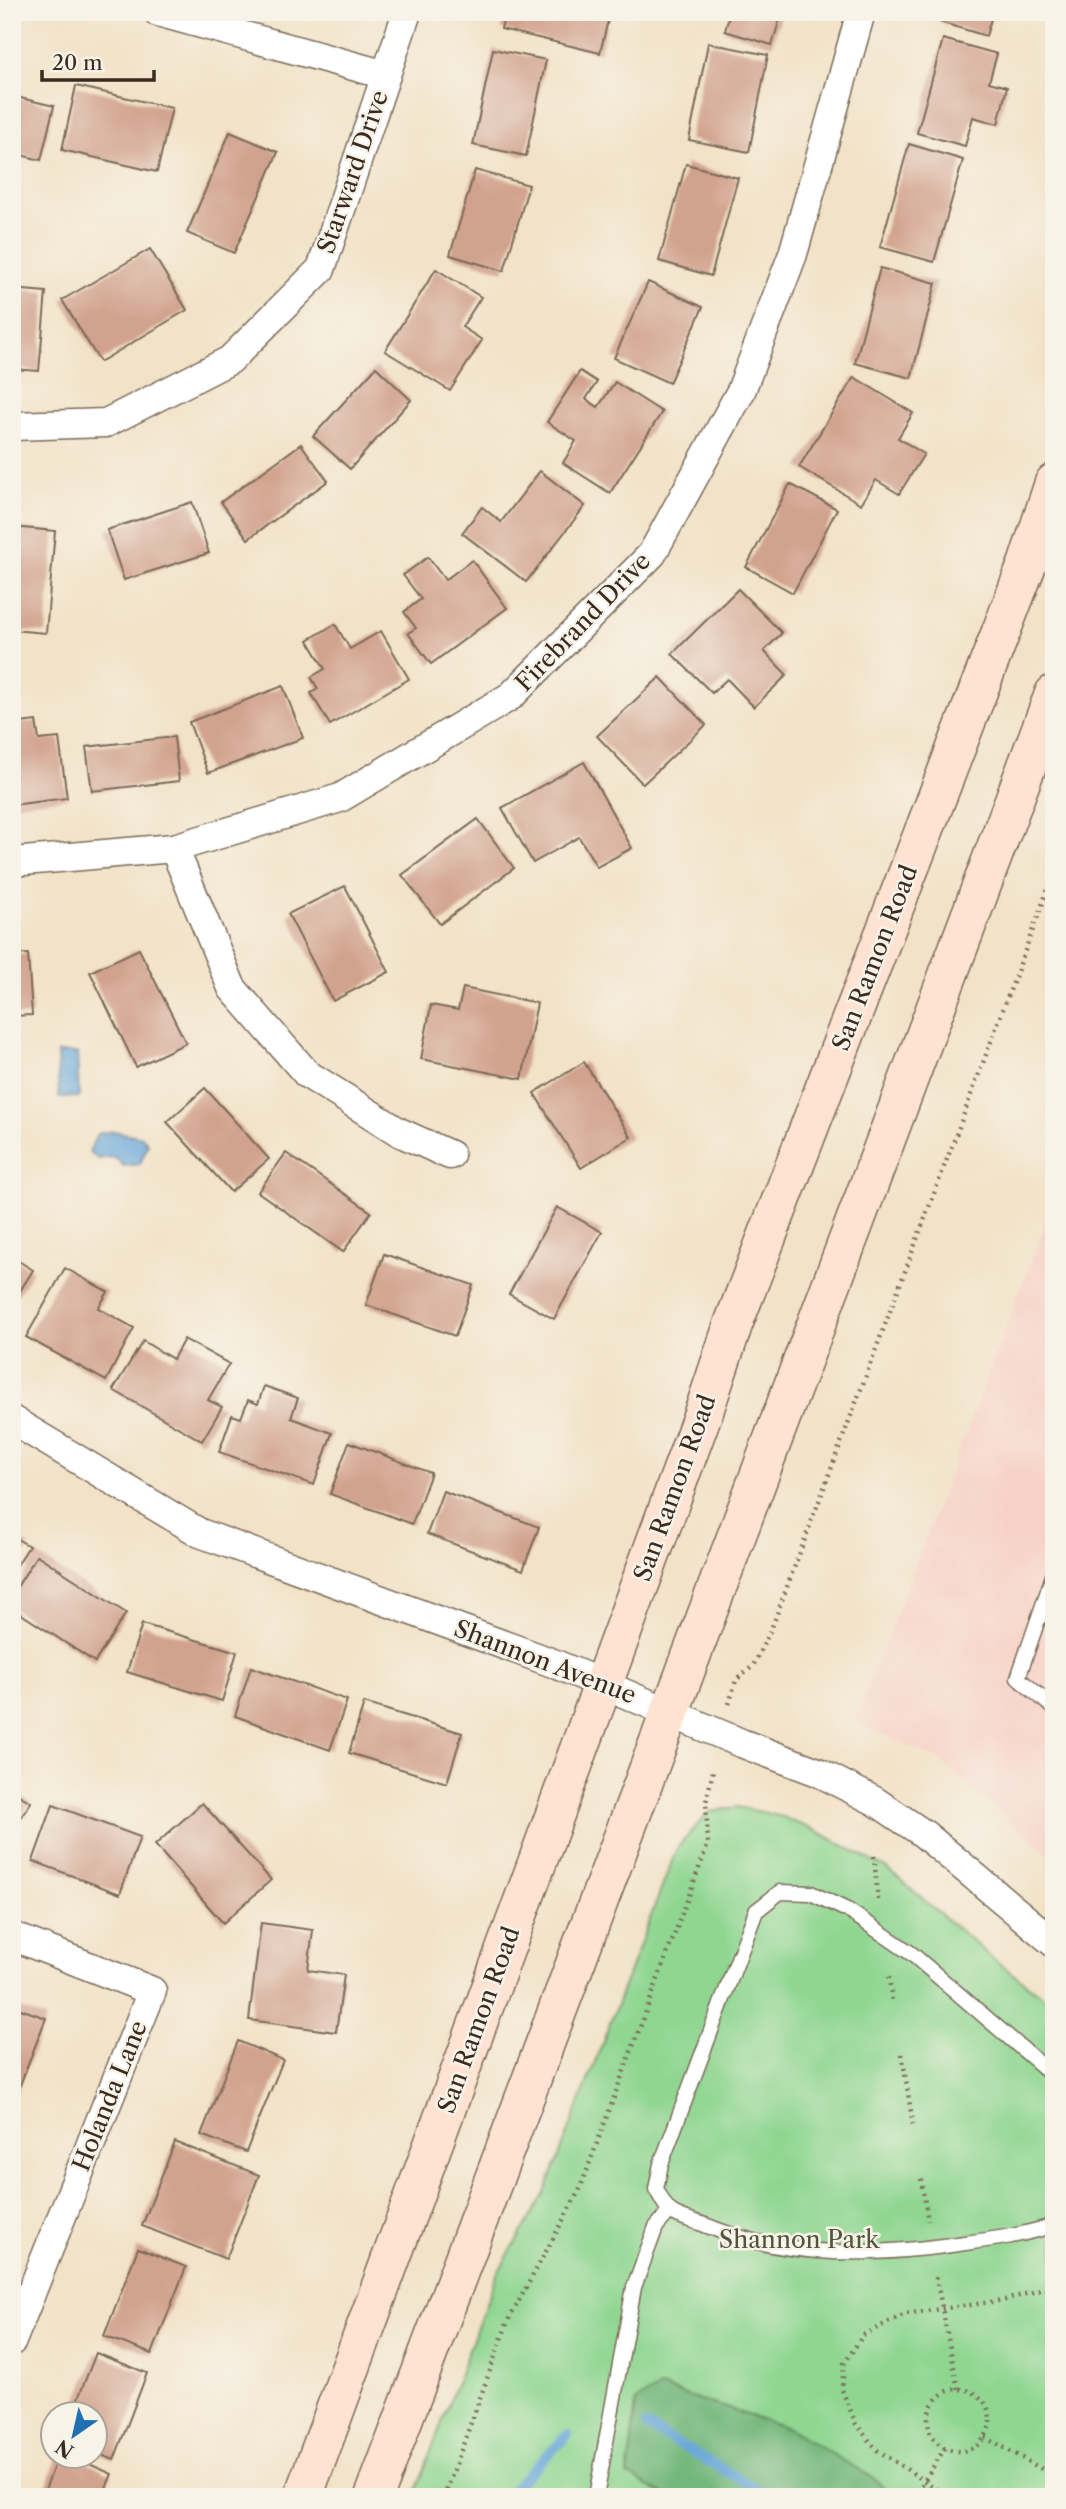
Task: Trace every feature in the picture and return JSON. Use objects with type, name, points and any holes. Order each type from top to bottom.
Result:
[{"type":"main road","name":"San Ramon Road","points":[[303,2497],[744,1297],[1028,562],[1054,483]]},
{"type":"main road","points":[[374,2497],[668,1711],[1054,694]]},
{"type":"street","points":[[158,12],[386,75]]},
{"type":"street","name":"Starward Drive","points":[[12,426],[106,422],[230,359],[321,269],[407,12]]},
{"type":"street","name":"Firebrand Drive","points":[[12,862],[174,848],[340,798],[511,696],[652,554],[741,391],[793,254],[861,12]]},
{"type":"street","points":[[174,848],[232,988],[307,1074],[399,1132],[450,1155]]},
{"type":"street","name":"Shannon Avenue","points":[[12,1420],[200,1533],[603,1683],[741,1743],[818,1772],[875,1801],[924,1834],[1054,1943]]},
{"type":"street","name":"Holanda Lane","points":[[12,1936],[152,1991],[12,2341]]},
{"type":"lane","points":[[1054,1573],[1018,1678],[1054,1708]]},
{"type":"lane","points":[[1054,2076],[902,1947],[849,1911],[811,1894],[780,1892],[757,1911],[661,2164],[656,2189],[670,2211],[718,2231],[767,2244],[822,2252],[880,2253],[932,2248],[1028,2234],[1054,2225]]},
{"type":"lane","points":[[596,2497],[634,2287],[656,2227],[670,2211]]},
{"type":"path","points":[[736,1680],[753,1666],[772,1627],[1054,873]]},
{"type":"path","points":[[444,2497],[508,2321],[580,2189],[708,1844],[706,1802]]},
{"type":"path","points":[[874,1856],[878,1906]]},
{"type":"path","points":[[889,1977],[892,2002]]},
{"type":"path","points":[[902,2054],[913,2125]]},
{"type":"path","points":[[922,2179],[928,2221]]},
{"type":"path","points":[[936,2277],[958,2389]]},
{"type":"path","points":[[949,2497],[877,2450],[856,2424],[842,2390],[844,2364],[863,2335],[905,2314],[1004,2300],[1054,2286]]},
{"type":"path","points":[[958,2389],[973,2392],[988,2408],[990,2423],[985,2437],[967,2450],[945,2448],[930,2432],[930,2410],[933,2403],[944,2393],[958,2389]]},
{"type":"path","points":[[985,2437],[1054,2476]]},
{"type":"path","points":[[916,2495],[945,2448]]},
{"type":"shaded area","points":[[1054,1201],[1054,1859],[937,1759],[855,1722]]},
{"type":"green space","name":"Shannon Park","points":[[738,1807],[775,1815],[815,1830],[889,1870],[992,1958],[1054,2004],[1054,2497],[414,2497],[497,2274],[545,2193],[677,1848],[709,1812]]},
{"type":"green space","points":[[660,2387],[788,2428],[873,2478],[895,2497],[668,2497],[628,2475],[636,2401]]},
{"type":"water","points":[[57,1053],[77,1053],[79,1097],[59,1098]]},
{"type":"water","points":[[114,1131],[142,1137],[148,1144],[140,1164],[124,1166],[114,1157],[98,1159],[89,1152],[97,1134]]},
{"type":"building","points":[[505,12],[610,12],[600,53],[501,29]]},
{"type":"building","points":[[730,12],[782,12],[772,45],[725,31]]},
{"type":"building","points":[[943,12],[993,12],[986,36],[940,22]]},
{"type":"building","points":[[943,39],[997,54],[989,82],[1007,87],[998,124],[973,117],[965,146],[917,133]]},
{"type":"building","points":[[708,43],[768,55],[749,152],[689,140]]},
{"type":"building","points":[[493,49],[546,60],[526,156],[473,145]]},
{"type":"building","points":[[76,86],[172,108],[157,172],[62,150]]},
{"type":"building","points":[[12,96],[54,106],[41,160],[12,153]]},
{"type":"building","points":[[230,132],[278,152],[234,253],[187,233]]},
{"type":"building","points":[[909,144],[963,160],[934,262],[880,247]]},
{"type":"building","points":[[686,164],[738,178],[711,276],[659,261]]},
{"type":"building","points":[[475,170],[529,185],[504,271],[450,255]]},
{"type":"building","points":[[150,249],[187,310],[100,362],[62,300]]},
{"type":"building","points":[[880,268],[936,283],[911,378],[855,363]]},
{"type":"building","points":[[436,269],[481,297],[462,327],[482,340],[450,391],[385,351]]},
{"type":"building","points":[[648,282],[703,307],[669,383],[614,358]]},
{"type":"building","points":[[12,289],[46,292],[39,371],[12,369]]},
{"type":"building","points":[[376,367],[411,400],[350,469],[313,436]]},
{"type":"building","points":[[580,371],[597,382],[586,399],[598,407],[615,382],[662,412],[610,493],[563,463],[576,441],[547,422]]},
{"type":"building","points":[[854,377],[913,413],[898,438],[924,454],[899,494],[876,480],[861,504],[799,467]]},
{"type":"building","points":[[301,444],[328,481],[248,539],[221,502]]},
{"type":"building","points":[[540,471],[585,506],[526,582],[462,533],[482,507],[501,522]]},
{"type":"building","points":[[790,484],[837,509],[793,593],[746,567]]},
{"type":"building","points":[[192,502],[209,553],[124,580],[107,530]]},
{"type":"building","points":[[12,527],[55,531],[46,633],[12,630]]},
{"type":"building","points":[[428,557],[445,580],[472,560],[507,608],[431,664],[408,633],[416,628],[404,612],[421,599],[403,575]]},
{"type":"building","points":[[738,589],[782,633],[764,651],[787,675],[754,707],[727,679],[712,693],[672,654]]},
{"type":"building","points":[[335,624],[350,649],[381,631],[409,679],[330,725],[311,693],[318,689],[311,677],[325,669],[308,640]]},
{"type":"building","points":[[660,677],[706,725],[643,784],[597,736]]},
{"type":"building","points":[[283,686],[303,738],[208,773],[189,722]]},
{"type":"building","points":[[36,721],[39,740],[59,738],[67,798],[12,805],[12,724]]},
{"type":"building","points":[[174,737],[179,781],[92,791],[86,747]]},
{"type":"building","points":[[584,762],[632,848],[597,867],[579,837],[533,863],[502,808]]},
{"type":"building","points":[[478,819],[514,868],[440,924],[402,875]]},
{"type":"building","points":[[345,886],[389,972],[333,1001],[288,914]]},
{"type":"building","points":[[139,949],[186,1043],[136,1067],[90,972]]},
{"type":"building","points":[[28,954],[32,1015],[12,1016],[12,955]]},
{"type":"building","points":[[463,988],[537,1003],[522,1079],[421,1059],[431,1005],[458,1010]]},
{"type":"building","points":[[584,1062],[631,1137],[581,1168],[534,1093]]},
{"type":"building","points":[[205,1088],[269,1159],[231,1192],[167,1122]]},
{"type":"building","points":[[286,1153],[371,1212],[343,1252],[258,1192]]},
{"type":"building","points":[[557,1207],[602,1232],[554,1319],[509,1294]]},
{"type":"building","points":[[384,1254],[473,1285],[455,1336],[366,1305]]},
{"type":"building","points":[[12,1257],[33,1270],[12,1304]]},
{"type":"building","points":[[65,1268],[108,1292],[98,1308],[134,1328],[106,1381],[26,1337]]},
{"type":"building","points":[[184,1339],[229,1364],[208,1400],[222,1407],[202,1441],[113,1390],[143,1341],[173,1359]]},
{"type":"building","points":[[264,1386],[298,1398],[291,1418],[332,1433],[314,1485],[219,1452],[232,1415],[241,1418],[248,1400],[258,1404]]},
{"type":"building","points":[[349,1442],[431,1473],[412,1524],[330,1494]]},
{"type":"building","points":[[443,1491],[539,1527],[523,1570],[427,1534]]},
{"type":"building","points":[[12,1536],[29,1546],[12,1573]]},
{"type":"building","points":[[37,1555],[126,1613],[95,1662],[12,1608],[12,1595]]},
{"type":"building","points":[[142,1624],[237,1652],[222,1701],[127,1672]]},
{"type":"building","points":[[251,1667],[347,1700],[330,1750],[235,1716]]},
{"type":"building","points":[[364,1703],[462,1733],[447,1783],[349,1753]]},
{"type":"building","points":[[12,1791],[31,1802],[12,1831]]},
{"type":"building","points":[[202,1803],[271,1880],[223,1923],[155,1845]]},
{"type":"building","points":[[53,1805],[140,1837],[120,1894],[33,1861]]},
{"type":"building","points":[[261,1923],[313,1930],[308,1970],[344,1975],[336,2032],[249,2020]]},
{"type":"building","points":[[12,2006],[46,2018],[12,2106]]},
{"type":"building","points":[[238,2041],[283,2060],[246,2152],[201,2135]]},
{"type":"building","points":[[175,2142],[259,2175],[226,2259],[142,2226]]},
{"type":"building","points":[[138,2248],[186,2267],[152,2354],[104,2336]]},
{"type":"building","points":[[96,2353],[147,2373],[114,2460],[108,2458],[108,2400],[78,2400]]},
{"type":"building","points":[[53,2470],[103,2470],[112,2474],[102,2497],[42,2497]]},
{"type":"waterway","points":[[646,2426],[771,2497]]},
{"type":"waterway","points":[[504,2497],[568,2435]]}]
